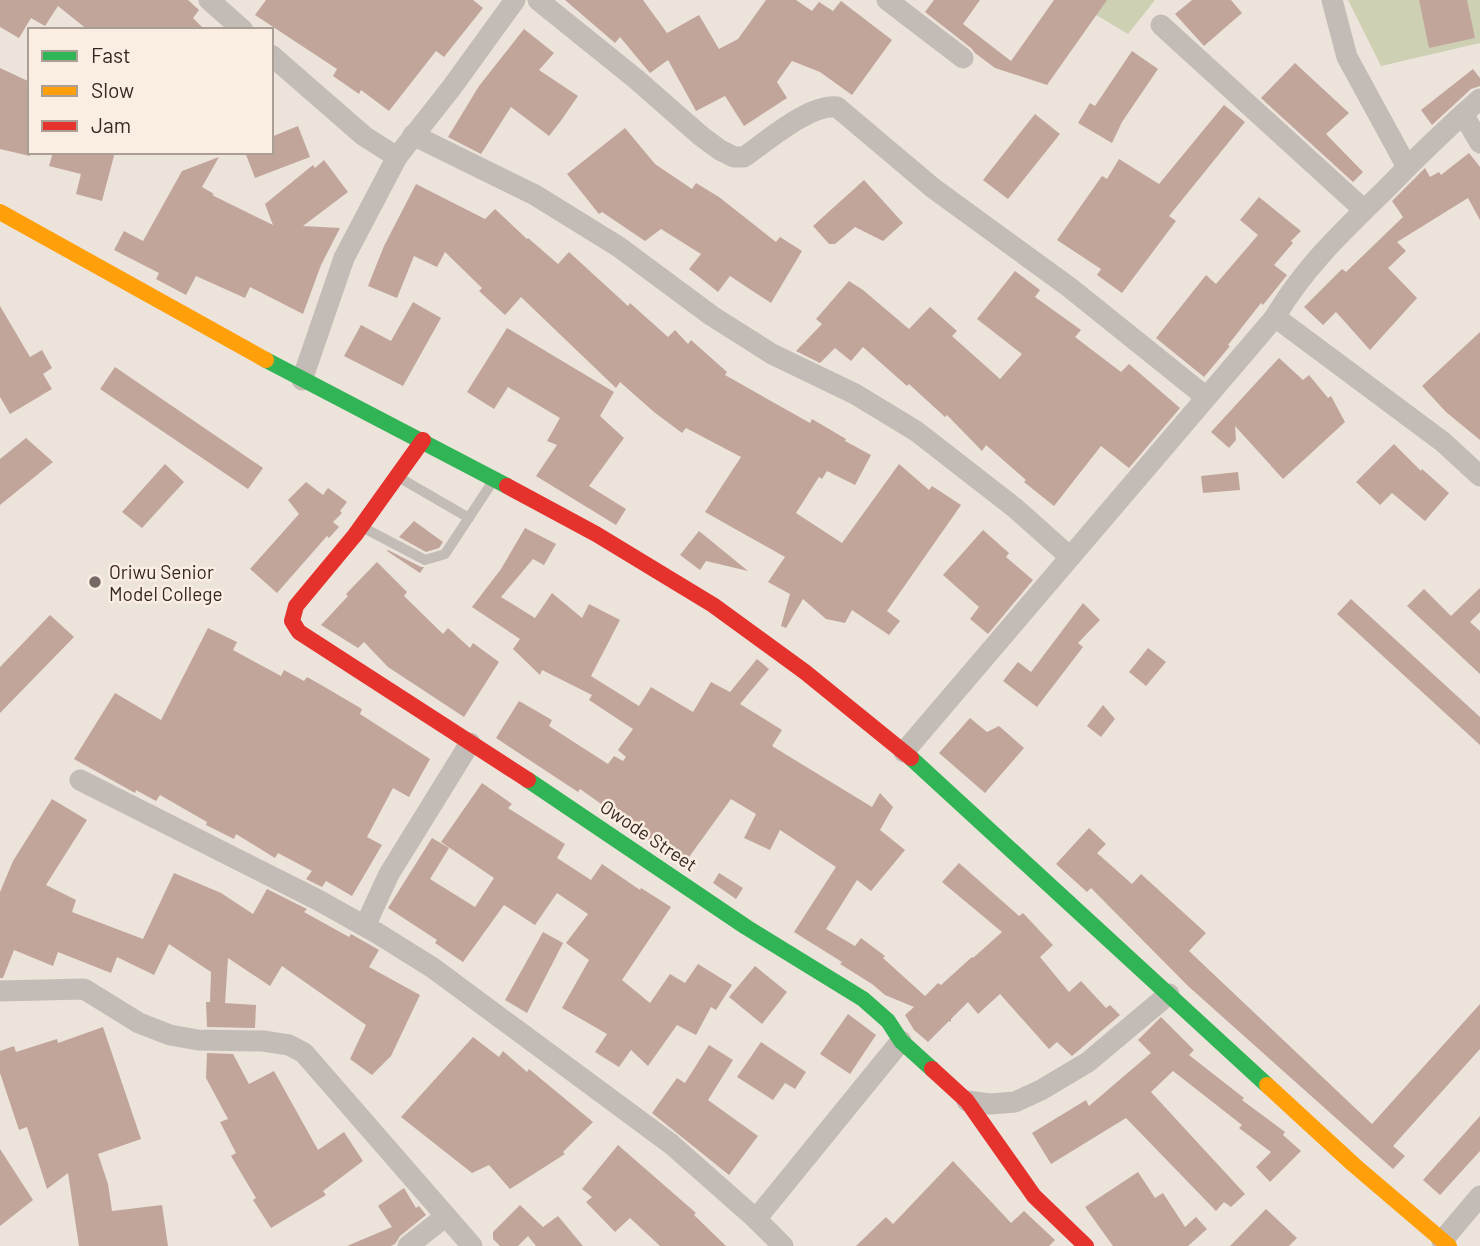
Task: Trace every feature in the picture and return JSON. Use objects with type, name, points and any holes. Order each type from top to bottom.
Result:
[{"type":"main road","points":[[0,212],[302,380],[423,440],[596,534],[713,605],[804,672],[904,752],[1354,1165],[1446,1243]]},
{"type":"main road","points":[[361,527],[423,440]]},
{"type":"main road","name":"Owode Street","points":[[361,527],[296,606],[292,621],[299,632],[556,798],[746,927],[863,999],[888,1021],[901,1041],[967,1101],[1034,1196],[1087,1246]]},
{"type":"street","points":[[209,0],[241,28]]},
{"type":"street","points":[[302,380],[344,258],[397,157],[515,0]]},
{"type":"street","points":[[538,0],[636,79],[701,136],[734,157],[744,157],[811,113],[827,106],[837,107],[933,188],[1069,287],[1206,397]]},
{"type":"street","points":[[887,0],[963,58]]},
{"type":"street","points":[[1332,0],[1346,57],[1407,167]]},
{"type":"street","points":[[1161,25],[1363,209]]},
{"type":"street","points":[[273,57],[364,136],[397,157]]},
{"type":"street","points":[[904,752],[1275,317],[1293,287],[1363,209],[1480,99]]},
{"type":"street","points":[[1463,114],[1480,143]]},
{"type":"street","points":[[413,135],[535,195],[619,247],[712,316],[772,354],[855,394],[916,431],[1015,508],[1070,556]]},
{"type":"street","points":[[1275,317],[1443,442],[1480,476]]},
{"type":"street","points":[[365,926],[389,874],[470,743]]},
{"type":"street","points":[[80,780],[365,926],[433,968],[671,1144],[783,1246]]},
{"type":"street","points":[[0,991],[84,989],[139,1023],[170,1035],[198,1040],[263,1041],[289,1045],[304,1053],[472,1246]]},
{"type":"street","points":[[967,1101],[990,1104],[1015,1102],[1041,1090],[1088,1062],[1169,994]]},
{"type":"street","points":[[756,1219],[901,1041]]},
{"type":"street","points":[[1446,1243],[1480,1196]]},
{"type":"street","points":[[408,1246],[446,1216]]},
{"type":"lane","points":[[397,476],[469,518]]},
{"type":"lane","points":[[361,527],[425,560],[445,554],[495,479]]},
{"type":"green space","points":[[1071,0],[1155,0],[1128,34]]},
{"type":"green space","points":[[1348,0],[1480,0],[1480,43],[1381,66]]},
{"type":"building","points":[[0,0],[188,0],[199,10],[193,18],[203,28],[86,28],[58,6],[45,26],[31,18],[19,38],[0,27]]},
{"type":"building","points":[[266,0],[473,0],[483,8],[444,57],[436,51],[389,111],[361,90],[359,94],[333,76],[337,69],[255,15]]},
{"type":"building","points":[[565,0],[643,0],[667,33],[699,15],[719,49],[738,39],[766,0],[796,0],[812,11],[819,2],[833,11],[841,1],[892,40],[852,95],[820,72],[792,61],[777,82],[787,98],[744,126],[725,96],[696,111],[668,60],[650,73],[620,37],[615,43]]},
{"type":"building","points":[[934,0],[980,0],[963,24],[1011,61],[1054,0],[1107,0],[1047,85],[995,68],[975,53],[925,12]]},
{"type":"building","points":[[1192,0],[1231,0],[1242,13],[1204,46],[1175,14]]},
{"type":"building","points":[[1419,0],[1467,0],[1475,38],[1429,48]]},
{"type":"building","points":[[524,29],[554,53],[539,70],[578,96],[549,136],[511,107],[481,154],[448,137],[479,86]]},
{"type":"building","points":[[1132,51],[1158,69],[1122,122],[1112,143],[1078,123],[1090,103],[1095,106]]},
{"type":"building","points":[[1295,63],[1349,113],[1326,134],[1363,172],[1353,182],[1261,98]]},
{"type":"building","points":[[0,68],[28,81],[30,156],[0,149]]},
{"type":"building","points":[[1473,69],[1480,78],[1480,86],[1471,89],[1432,125],[1421,110]]},
{"type":"building","points":[[1224,105],[1245,122],[1169,216],[1176,221],[1122,293],[1097,275],[1101,269],[1057,240],[1102,176],[1107,179],[1119,159],[1159,184]]},
{"type":"building","points":[[1035,114],[1060,134],[1008,199],[983,180]]},
{"type":"building","points":[[298,126],[310,157],[255,178],[246,154],[273,154],[273,136]]},
{"type":"building","points":[[625,128],[655,164],[692,189],[696,183],[719,197],[776,242],[780,237],[802,251],[771,303],[730,276],[718,292],[689,269],[701,254],[661,229],[645,241],[602,212],[599,214],[567,174]]},
{"type":"building","points":[[1469,153],[1480,167],[1480,220],[1468,198],[1397,242],[1406,251],[1388,268],[1417,298],[1370,350],[1336,312],[1323,325],[1304,307],[1342,269],[1346,272],[1403,217],[1392,201],[1425,168],[1430,177],[1439,172],[1441,175]]},
{"type":"building","points":[[52,154],[114,154],[102,201],[76,194],[81,174],[49,166]]},
{"type":"building","points":[[219,157],[202,187],[214,194],[212,195],[273,225],[265,204],[313,165],[315,168],[324,160],[348,192],[303,226],[340,228],[321,265],[303,314],[250,287],[245,298],[196,276],[186,295],[156,279],[159,273],[114,250],[124,231],[143,241],[182,171]]},
{"type":"building","points":[[864,180],[903,223],[883,241],[855,227],[835,244],[829,244],[813,226]]},
{"type":"building","points":[[416,184],[485,219],[495,209],[558,264],[569,252],[628,306],[630,303],[668,337],[675,330],[688,344],[691,340],[727,372],[725,375],[810,423],[812,419],[871,455],[855,485],[827,471],[822,479],[819,477],[796,513],[842,543],[899,464],[929,490],[932,486],[961,505],[887,611],[900,621],[889,635],[852,610],[845,623],[826,619],[803,599],[786,628],[781,626],[790,594],[768,582],[785,557],[705,512],[741,457],[686,428],[682,433],[620,382],[616,388],[521,297],[505,315],[479,291],[482,288],[445,252],[437,267],[414,256],[397,298],[368,286],[384,246]]},
{"type":"building","points":[[1259,197],[1301,231],[1274,265],[1287,275],[1263,305],[1261,303],[1204,377],[1156,338],[1206,275],[1216,284],[1258,235],[1240,220]]},
{"type":"building","points":[[1015,271],[1040,290],[1035,297],[1081,330],[1075,337],[1121,372],[1129,364],[1180,408],[1129,468],[1101,446],[1054,506],[1024,482],[1026,480],[986,445],[982,451],[947,415],[945,417],[863,347],[851,361],[835,348],[820,363],[796,351],[822,324],[816,319],[849,281],[909,329],[930,307],[957,331],[952,336],[1000,379],[1022,354],[977,319]]},
{"type":"building","points":[[413,302],[441,318],[403,386],[344,356],[361,325],[391,341]]},
{"type":"building","points":[[0,306],[30,357],[42,350],[52,368],[43,374],[52,389],[10,414],[0,397]]},
{"type":"building","points":[[507,328],[614,392],[600,416],[624,438],[589,486],[626,509],[616,525],[536,476],[557,445],[547,441],[560,418],[508,387],[494,409],[467,392]]},
{"type":"building","points":[[1480,332],[1480,440],[1446,412],[1422,386]]},
{"type":"building","points":[[1279,358],[1303,380],[1309,375],[1328,398],[1331,396],[1345,422],[1283,479],[1235,426],[1236,440],[1229,448],[1211,432]]},
{"type":"building","points":[[115,367],[263,468],[248,489],[100,389]]},
{"type":"building","points":[[26,438],[53,462],[0,505],[0,459]]},
{"type":"building","points":[[1394,444],[1421,471],[1422,469],[1449,493],[1425,521],[1392,493],[1380,505],[1356,482]]},
{"type":"building","points":[[165,464],[184,482],[142,528],[122,512]]},
{"type":"building","points":[[1238,472],[1240,490],[1203,493],[1201,476]]},
{"type":"building","points":[[306,482],[323,495],[328,488],[347,502],[340,511],[342,513],[333,522],[339,527],[329,538],[327,536],[277,593],[250,569],[299,514],[288,500]]},
{"type":"building","points":[[414,521],[443,542],[439,548],[426,552],[399,537]]},
{"type":"building","points":[[525,528],[556,544],[544,565],[533,559],[501,597],[535,618],[552,593],[582,618],[589,604],[620,620],[591,676],[639,706],[651,687],[693,712],[711,682],[730,692],[757,659],[769,669],[740,704],[782,730],[772,746],[872,807],[880,793],[893,807],[880,830],[905,850],[871,891],[857,880],[826,929],[855,946],[861,938],[885,956],[883,958],[925,996],[1002,932],[942,882],[959,863],[1019,916],[1023,913],[1053,945],[1040,957],[1069,992],[1081,981],[1106,1008],[1110,1005],[1120,1015],[1072,1056],[1057,1042],[1049,1049],[1000,994],[978,1014],[968,1002],[951,1022],[928,1042],[914,1030],[905,1015],[914,1007],[885,995],[840,964],[842,962],[794,932],[836,867],[780,830],[770,850],[744,838],[756,814],[731,799],[684,864],[622,822],[624,820],[580,789],[578,792],[496,738],[519,701],[552,720],[549,726],[608,764],[614,756],[623,761],[626,757],[618,750],[633,729],[589,700],[592,695],[542,670],[540,675],[513,649],[520,639],[472,607],[501,569]]},
{"type":"building","points":[[983,530],[1009,553],[1006,557],[1033,580],[988,634],[970,619],[979,607],[943,575]]},
{"type":"building","points":[[699,531],[748,571],[706,561],[700,570],[680,555]]},
{"type":"building","points":[[388,550],[421,567],[424,567],[420,573]]},
{"type":"building","points":[[377,562],[407,592],[404,596],[443,634],[448,628],[470,648],[473,643],[499,662],[464,717],[388,667],[364,642],[358,648],[321,625]]},
{"type":"building","points":[[1480,588],[1480,612],[1470,622],[1480,631],[1480,674],[1407,606],[1424,589],[1451,616]]},
{"type":"building","points":[[1351,599],[1480,717],[1480,745],[1337,614]]},
{"type":"building","points":[[1083,603],[1100,620],[1078,643],[1083,647],[1037,707],[1003,681],[1018,662],[1031,672]]},
{"type":"building","points":[[50,615],[74,637],[0,713],[0,667]]},
{"type":"building","points":[[208,628],[237,642],[233,650],[281,676],[284,670],[304,681],[307,677],[362,709],[360,714],[430,759],[409,797],[393,788],[367,837],[382,845],[352,896],[326,881],[322,887],[306,879],[312,871],[278,853],[275,858],[236,834],[234,839],[206,825],[207,822],[160,795],[156,801],[136,790],[135,793],[74,759],[115,693],[161,720]]},
{"type":"building","points":[[1148,648],[1166,662],[1146,686],[1129,672]]},
{"type":"building","points":[[1103,705],[1115,719],[1101,737],[1087,726]]},
{"type":"building","points":[[970,718],[987,732],[999,726],[1024,748],[985,793],[939,753]]},
{"type":"building","points":[[482,783],[512,804],[508,808],[565,844],[557,858],[591,880],[602,864],[671,907],[622,980],[650,1003],[670,974],[685,983],[698,964],[732,985],[716,1010],[711,1007],[696,1035],[677,1025],[648,1066],[631,1050],[619,1067],[595,1052],[607,1034],[562,1008],[589,960],[566,943],[588,914],[557,893],[535,925],[504,905],[463,962],[435,943],[437,940],[388,908],[432,838],[449,848],[430,879],[475,907],[494,878],[441,842]]},
{"type":"building","points":[[52,799],[87,820],[46,885],[76,900],[72,912],[143,939],[174,873],[221,893],[253,914],[267,889],[307,909],[304,912],[349,937],[351,934],[379,950],[369,967],[420,995],[391,1056],[372,1075],[350,1059],[366,1025],[282,966],[270,986],[228,958],[225,1003],[256,1005],[255,1028],[207,1027],[206,1002],[210,1002],[211,972],[169,944],[154,975],[117,957],[111,973],[58,952],[53,966],[14,950],[3,978],[0,978],[0,892],[13,861]]},
{"type":"building","points":[[1089,828],[1106,844],[1097,853],[1132,884],[1141,874],[1206,933],[1189,951],[1372,1124],[1480,1004],[1480,1049],[1393,1146],[1405,1156],[1393,1169],[1188,986],[1091,888],[1087,892],[1056,864]]},
{"type":"building","points":[[719,873],[743,888],[736,899],[713,883]]},
{"type":"building","points":[[543,932],[563,943],[527,1013],[505,1000]]},
{"type":"building","points":[[755,966],[787,992],[762,1024],[729,997]]},
{"type":"building","points":[[848,1014],[876,1035],[850,1074],[820,1054]]},
{"type":"building","points":[[1161,1017],[1194,1050],[1189,1055],[1285,1132],[1283,1135],[1301,1151],[1270,1182],[1256,1167],[1271,1152],[1239,1128],[1242,1125],[1173,1071],[1151,1092],[1245,1194],[1231,1207],[1224,1202],[1216,1211],[1126,1118],[1051,1164],[1032,1133],[1086,1100],[1089,1106],[1151,1053],[1138,1040]]},
{"type":"building","points":[[103,1027],[141,1139],[98,1154],[108,1184],[112,1211],[162,1205],[168,1246],[79,1246],[68,1173],[47,1189],[27,1127],[19,1130],[0,1073],[0,1051],[14,1046],[16,1052],[57,1039],[58,1043]]},
{"type":"building","points":[[473,1037],[499,1057],[503,1051],[527,1072],[529,1069],[593,1122],[563,1152],[565,1154],[510,1189],[489,1165],[472,1173],[401,1117]]},
{"type":"building","points":[[761,1042],[806,1072],[795,1089],[785,1083],[773,1100],[737,1077]]},
{"type":"building","points":[[709,1045],[733,1060],[708,1100],[758,1136],[729,1175],[652,1113],[677,1078],[685,1083]]},
{"type":"building","points":[[207,1053],[233,1054],[249,1084],[274,1071],[318,1150],[344,1132],[363,1161],[323,1191],[326,1195],[271,1228],[253,1200],[256,1198],[231,1156],[236,1153],[220,1122],[228,1119],[206,1078]]},
{"type":"building","points":[[1480,1116],[1480,1151],[1440,1195],[1423,1180]]},
{"type":"building","points":[[618,1145],[696,1213],[694,1215],[726,1246],[660,1246],[630,1218],[615,1232],[586,1202],[592,1197],[582,1189]]},
{"type":"building","points":[[0,1149],[33,1200],[0,1226]]},
{"type":"building","points":[[953,1161],[1011,1223],[1024,1211],[1055,1240],[1049,1246],[856,1246],[886,1217],[893,1224]]},
{"type":"building","points":[[1138,1172],[1155,1198],[1163,1193],[1185,1227],[1196,1217],[1207,1229],[1188,1246],[1113,1246],[1085,1207]]},
{"type":"building","points":[[404,1188],[416,1208],[419,1206],[426,1215],[391,1246],[347,1246],[392,1227],[378,1206]]},
{"type":"building","points":[[520,1205],[543,1227],[558,1216],[583,1246],[536,1246],[528,1236],[518,1246],[500,1246],[493,1239],[493,1232]]},
{"type":"building","points":[[1266,1209],[1297,1238],[1289,1246],[1230,1246]]},
{"type":"traffic: fast","points":[[266,360],[507,486]]},
{"type":"traffic: fast","points":[[911,758],[1267,1085]]},
{"type":"traffic: fast","points":[[528,780],[746,927],[863,999],[888,1021],[901,1041],[932,1069]]},
{"type":"traffic: slow","points":[[0,212],[266,360]]},
{"type":"traffic: slow","points":[[1267,1085],[1354,1165],[1449,1246]]},
{"type":"traffic: jam","points":[[423,440],[355,535],[296,606],[292,621],[299,632],[528,780]]},
{"type":"traffic: jam","points":[[507,486],[596,534],[713,605],[805,672],[911,758]]},
{"type":"traffic: jam","points":[[932,1069],[967,1101],[1034,1196],[1086,1246]]},
{"type":"place","name":"Oriwu Senior Model College","points":[[95,582]]}]
